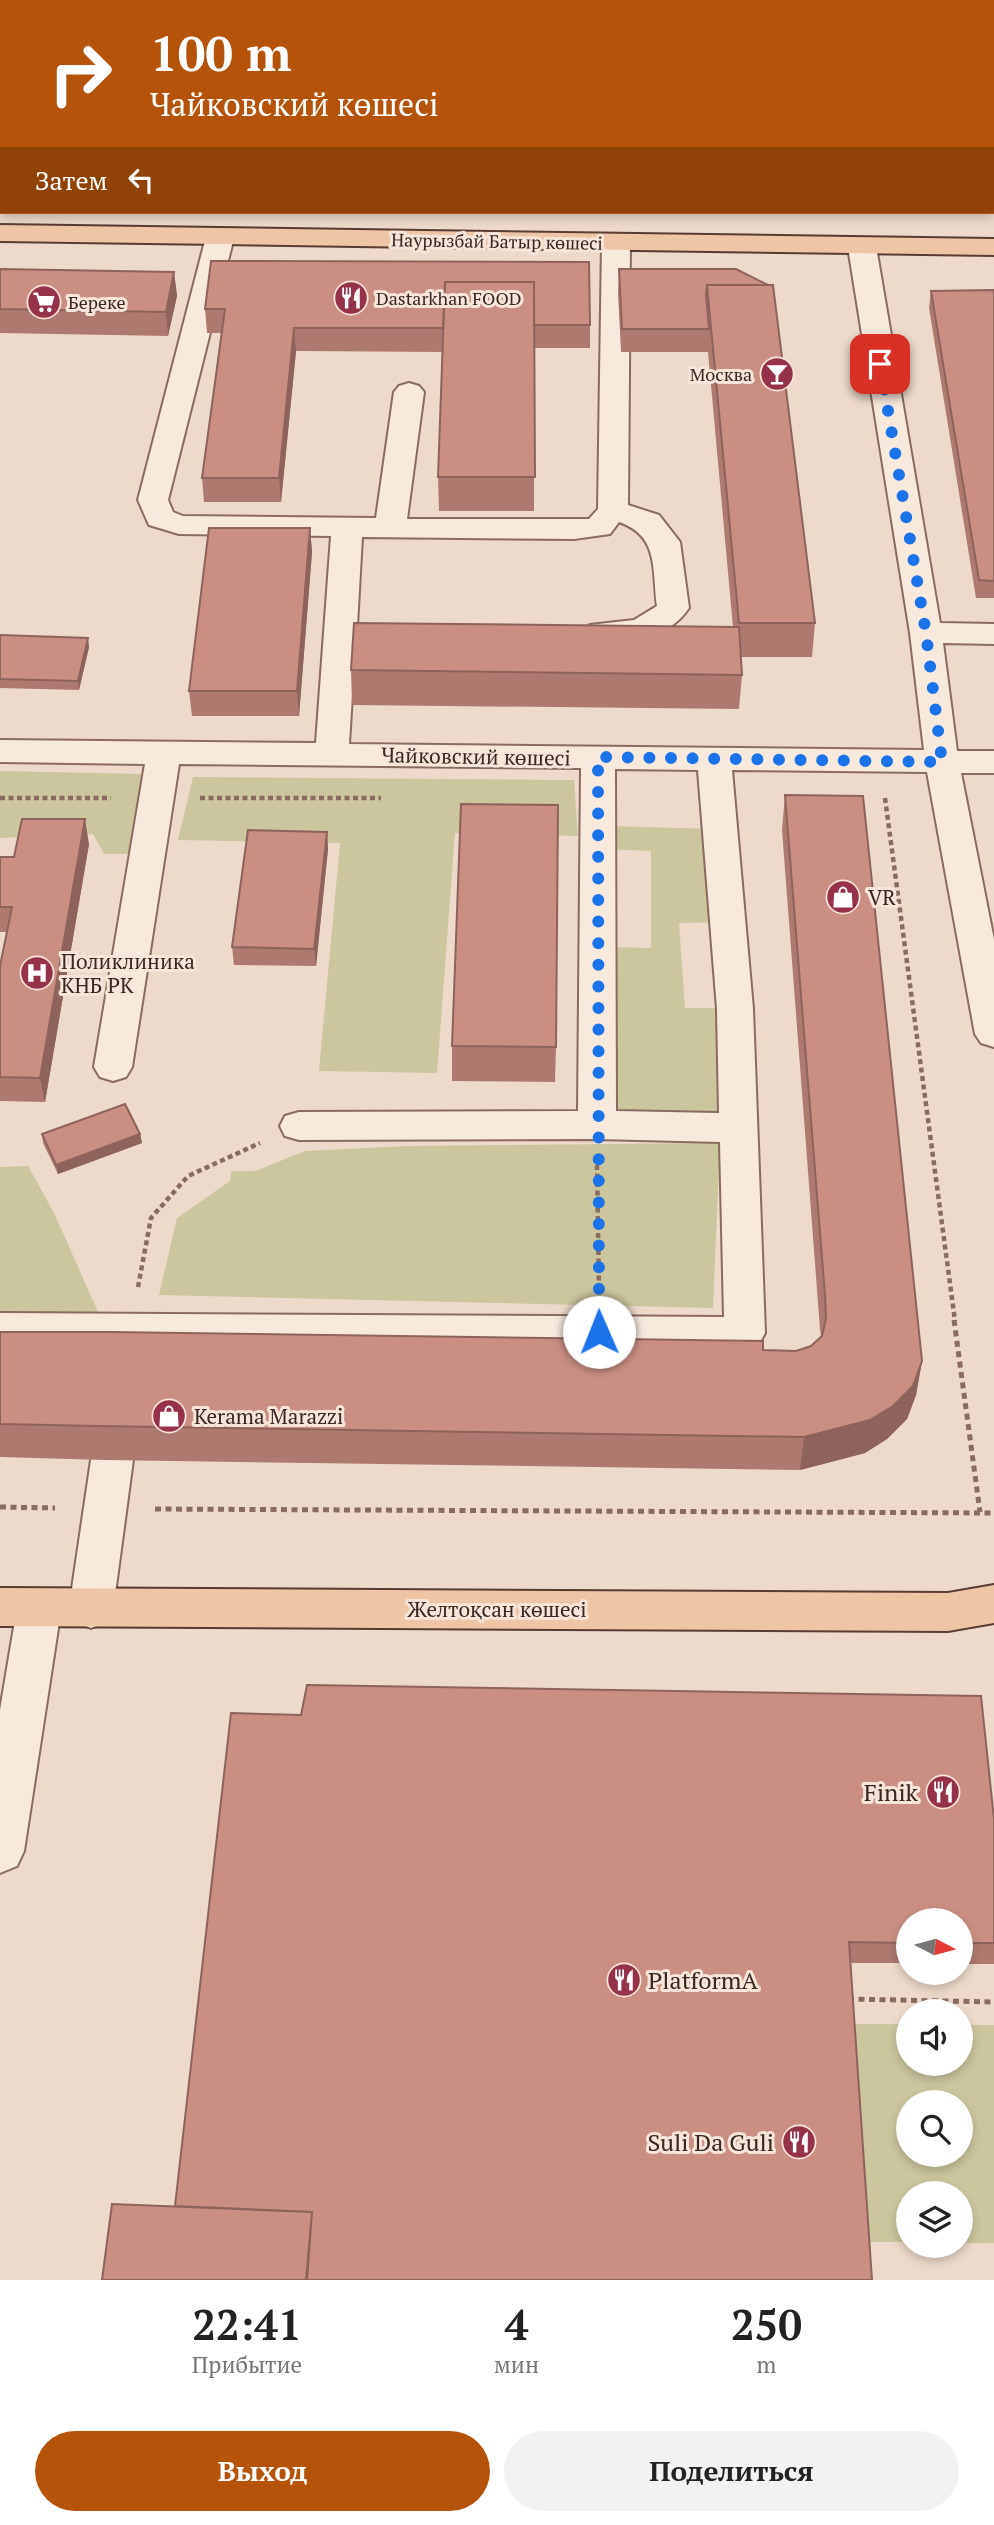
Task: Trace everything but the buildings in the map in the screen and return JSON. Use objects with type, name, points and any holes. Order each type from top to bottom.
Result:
[{"type":"main road","name":"Наурызбай Батыр көшесі","points":[[0,233],[994,247]]},
{"type":"main road","name":"Желтоқсан көшесі","points":[[20,1608],[948,1612],[994,1604]]},
{"type":"street","points":[[220,237],[153,500],[160,518],[180,525],[574,530],[599,527],[613,510],[616,242]]},
{"type":"street","points":[[862,247],[866,284],[926,633],[942,762],[986,941],[994,1034]]},
{"type":"street","points":[[390,528],[409,392]]},
{"type":"street","points":[[572,632],[641,631],[658,624],[674,608],[664,542],[648,522],[613,510]]},
{"type":"street","points":[[332,754],[347,527]]},
{"type":"street","points":[[926,633],[994,634]]},
{"type":"street","points":[[340,636],[436,635]]},
{"type":"street","name":"Чайковский көшесі","points":[[0,751],[994,762]]},
{"type":"street","points":[[113,1067],[164,752]]},
{"type":"street","points":[[597,1125],[598,757]]},
{"type":"street","points":[[0,1329],[128,1348],[599,1332],[745,1333],[735,1009],[714,758]]},
{"type":"street","points":[[299,1126],[597,1125],[737,1128]]},
{"type":"street","points":[[91,1609],[112,1460]]},
{"type":"street","points":[[0,1851],[20,1608]]},
{"type":"path","points":[[885,797],[980,1512]]},
{"type":"path","points":[[597,1125],[599,1332]]},
{"type":"path","points":[[128,1348],[151,1218],[188,1176],[299,1126]]},
{"type":"path","points":[[0,1507],[563,1513],[994,1513]]},
{"type":"path","points":[[847,1999],[994,2002]]},
{"type":"shaded area","points":[[0,771],[143,774],[134,854],[104,854],[93,834],[0,838]]},
{"type":"shaded area","points":[[193,777],[574,780],[578,836],[455,833],[437,1073],[319,1071],[340,843],[178,840]]},
{"type":"shaded area","points":[[606,826],[715,829],[720,922],[679,923],[685,1008],[727,1008],[726,1123],[605,1119],[609,947],[651,948],[651,851],[605,849]]},
{"type":"shaded area","points":[[720,1143],[713,1308],[159,1295],[177,1218],[230,1181],[231,1171],[255,1171],[305,1151],[407,1146]]},
{"type":"shaded area","points":[[28,1166],[54,1213],[99,1314],[0,1315],[0,1167]]},
{"type":"shaded area","points":[[849,2024],[896,2024],[896,2076],[973,2076],[973,2025],[994,2025],[994,2243],[973,2243],[973,2181],[896,2181],[896,2242],[863,2242]]},
{"type":"place","name":"Dastarkhan FOOD","points":[[351,298]]},
{"type":"place","name":"Береке","points":[[44,302]]},
{"type":"place","name":"Москва","points":[[777,374]]},
{"type":"place","name":"VR","points":[[843,897]]},
{"type":"place","name":"Поликлиника КНБ РК","points":[[37,973]]},
{"type":"place","name":"Kerama Marazzi","points":[[169,1416]]},
{"type":"place","name":"Finik","points":[[943,1792]]},
{"type":"place","name":"PlatformA","points":[[624,1980]]},
{"type":"place","name":"Suli Da Guli","points":[[799,2142]]},
{"type":"route","points":[[599,1332],[596,947],[598,757],[942,762],[926,633],[880,364]]}]
